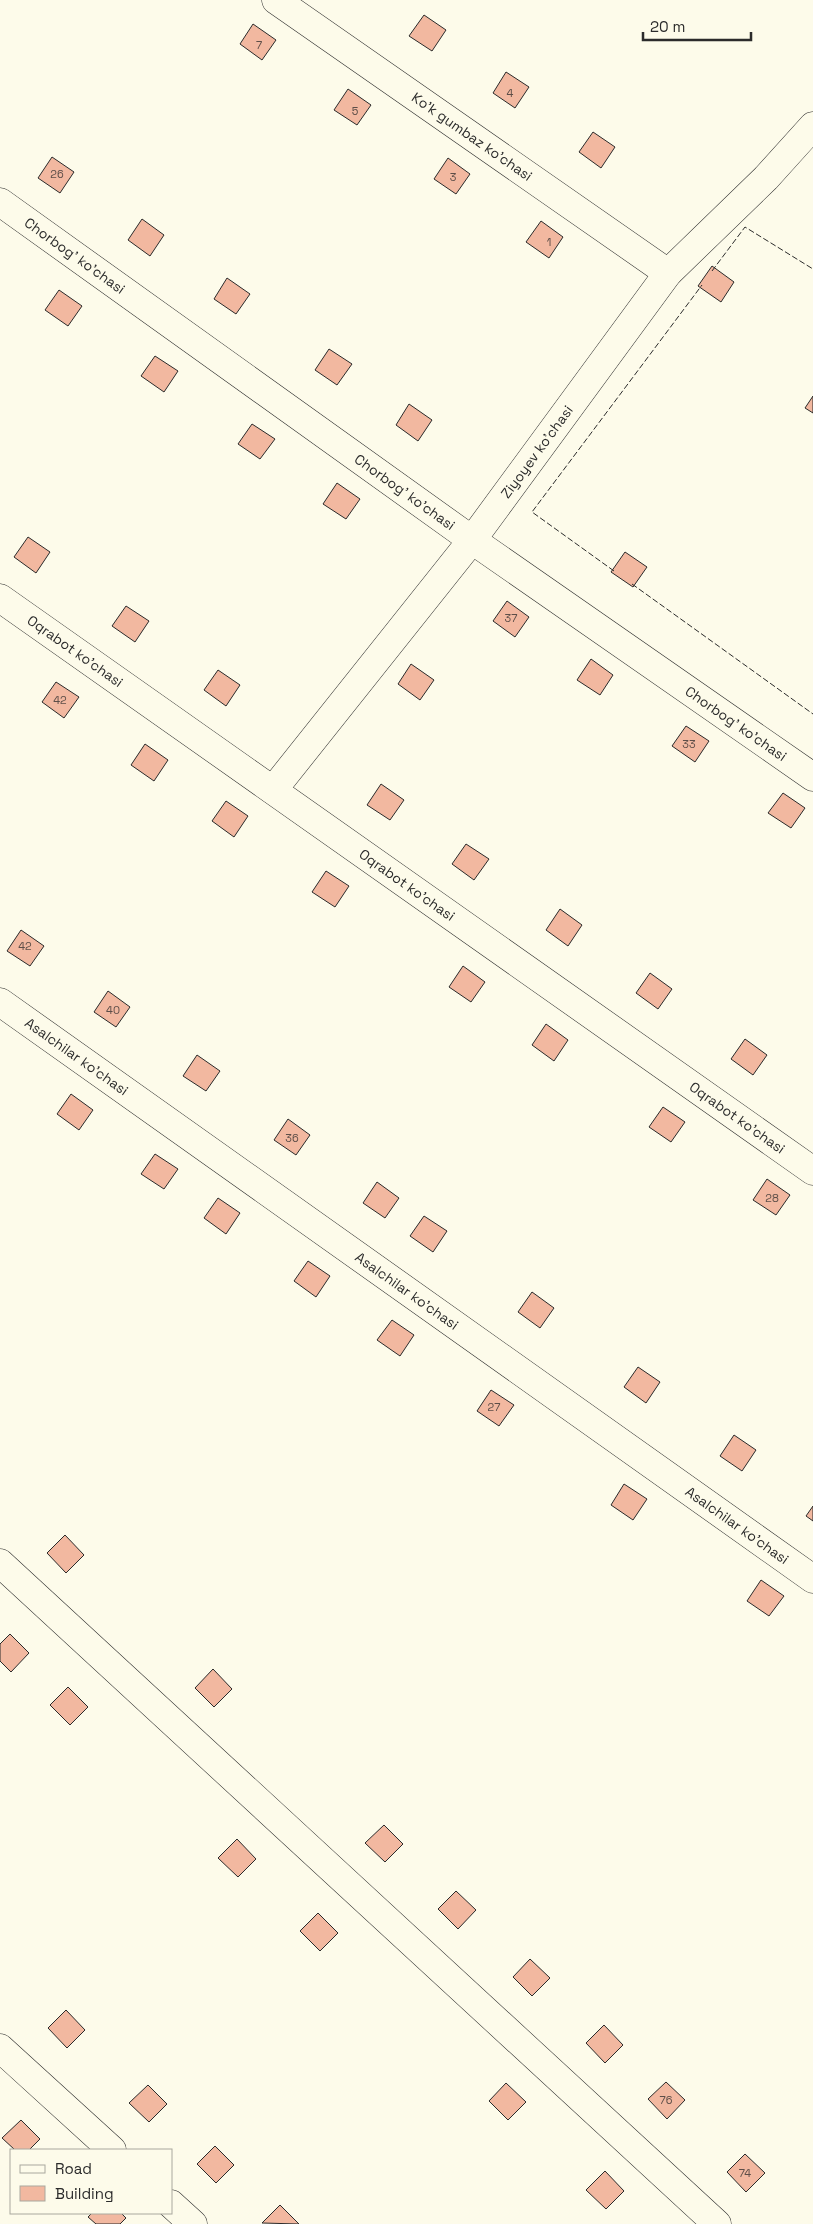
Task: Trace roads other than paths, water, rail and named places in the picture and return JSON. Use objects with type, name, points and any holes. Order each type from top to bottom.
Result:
[{"type":"street","name":"Ko'k gumbaz ko'chasi","points":[[276,0],[668,273]]},
{"type":"street","name":"Ziyoyev ko'chasi","points":[[274,790],[472,540],[668,273],[766,178],[813,126]]},
{"type":"street","name":"Chorbog' ko'chasi","points":[[0,202],[472,540],[813,777]]},
{"type":"street","name":"Oqrabot ko'chasi","points":[[0,598],[813,1171]]},
{"type":"street","name":"Asalchilar ko'chasi","points":[[0,1002],[813,1580]]},
{"type":"street","points":[[0,1563],[717,2224]]},
{"type":"street","points":[[0,2048],[111,2149]]},
{"type":"street","points":[[172,2205],[193,2224]]}]
